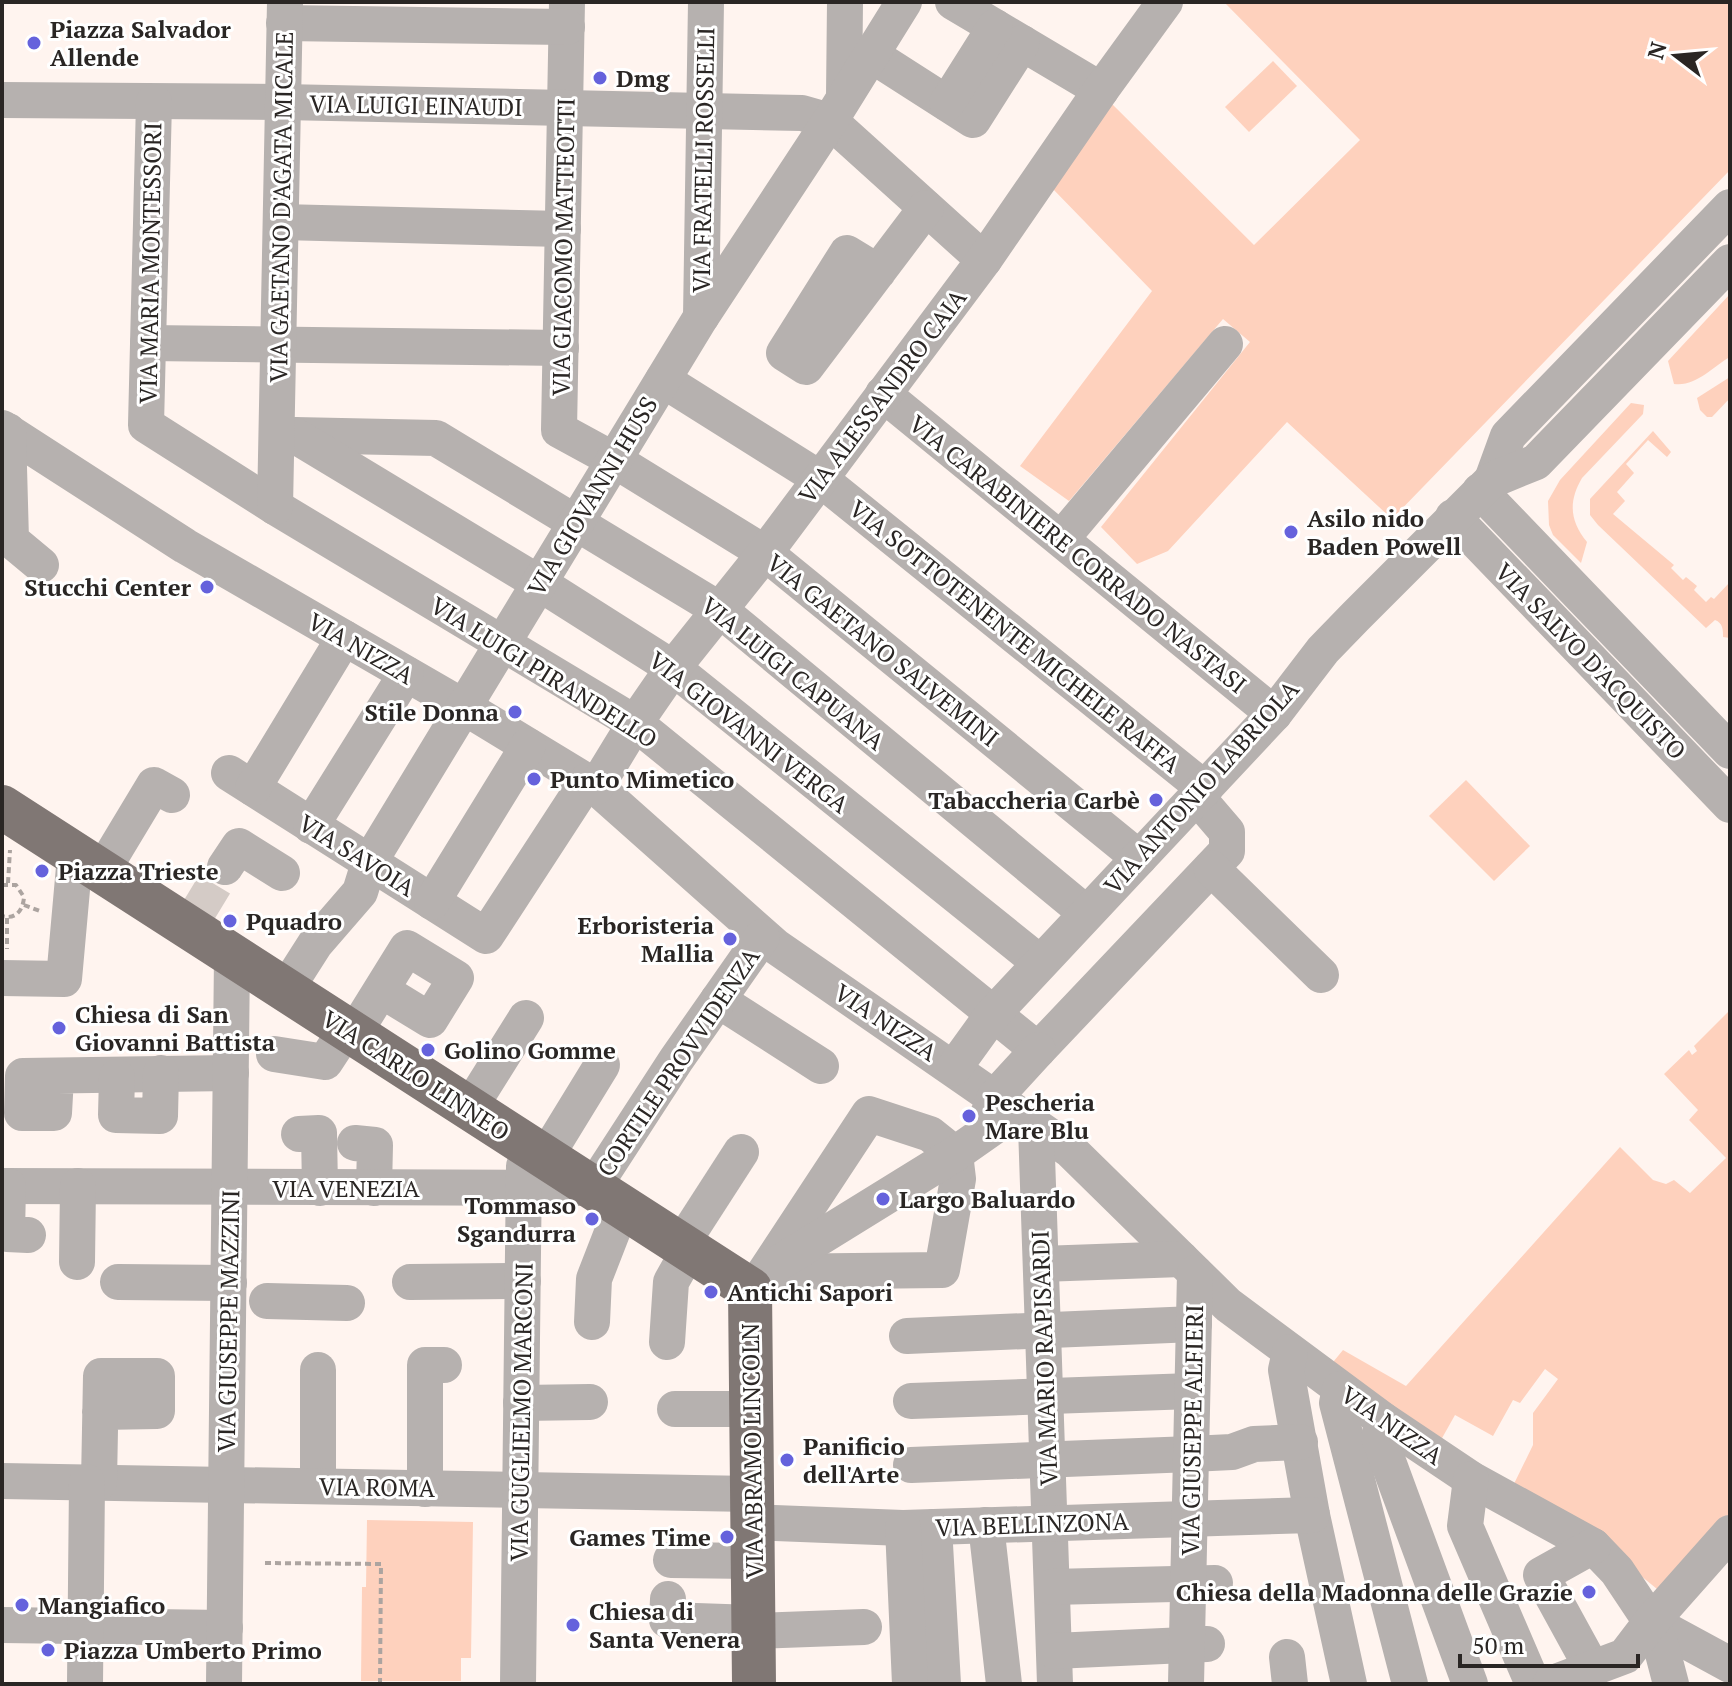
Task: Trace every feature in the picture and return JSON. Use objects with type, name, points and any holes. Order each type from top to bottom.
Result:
[{"type":"main road","name":"VIA CARLO LINNEO","points":[[2,807],[86,863],[191,922],[232,957],[469,1109],[531,1164],[608,1198],[685,1248],[758,1281]]},
{"type":"main road","name":"VIA ABRAMO LINCOLN","points":[[754,1650],[751,1409],[758,1281]]},
{"type":"street","name":"VIA FRATELLI ROSSELLI","points":[[701,317],[706,2]]},
{"type":"street","points":[[845,2],[837,108],[926,208],[984,260]]},
{"type":"street","name":"VIA GIOVANNI HUSS","points":[[285,991],[315,944],[360,892],[369,863],[701,317],[904,2]]},
{"type":"street","points":[[953,2],[1101,90]]},
{"type":"street","name":"VIA ALESSANDRO CAIA","points":[[486,936],[673,668],[765,553],[984,260],[1165,2]]},
{"type":"street","points":[[285,12],[567,15]]},
{"type":"street","name":"VIA GAETANO D'AGATA MICALE","points":[[275,507],[285,433],[278,345],[285,12]]},
{"type":"street","name":"VIA GIACOMO MATTEOTTI","points":[[567,15],[559,430],[614,460]]},
{"type":"street","points":[[870,54],[947,103],[1008,35]]},
{"type":"street","name":"VIA LUIGI EINAUDI","points":[[2,100],[283,102],[802,113],[837,108]]},
{"type":"street","name":"VIA MARIA MONTESSORI","points":[[146,425],[154,102]]},
{"type":"street","name":"VIA ANTONIO LABRIOLA","points":[[1486,486],[1508,436],[1730,207]]},
{"type":"street","points":[[784,353],[806,367],[926,208]]},
{"type":"street","points":[[281,222],[563,229]]},
{"type":"street","name":"VIA ANTONIO LABRIOLA","points":[[954,1068],[993,1014],[1274,714],[1323,650],[1486,486],[1536,462],[1730,262]]},
{"type":"street","points":[[148,343],[561,348]]},
{"type":"street","points":[[1062,538],[1225,344]]},
{"type":"street","name":"VIA SOTTOTENENTE MICHELE RAFFA","points":[[663,380],[819,478],[1201,793],[1227,832],[1227,851],[1038,1050],[1015,1112],[758,1281]]},
{"type":"street","name":"VIA CARABINIERE CORRADO NASTASI","points":[[883,394],[1274,714]]},
{"type":"street","name":"VIA LUIGI PIRANDELLO","points":[[146,425],[275,507],[635,723],[1038,1050]]},
{"type":"street","points":[[5,430],[11,540],[41,565]]},
{"type":"street","name":"VIA NIZZA","points":[[5,430],[185,546],[591,784],[762,937],[1070,1150],[1228,1305],[1383,1420],[1471,1479],[1593,1546],[1617,1571],[1666,1636],[1730,1665]]},
{"type":"street","name":"VIA LUIGI CAPUANA","points":[[285,433],[436,438],[720,610],[1086,913]]},
{"type":"street","name":"VIA GIOVANNI VERGA","points":[[285,433],[539,583],[673,668],[1039,962]]},
{"type":"street","name":"VIA GAETANO SALVEMINI","points":[[614,460],[765,553],[1139,858]]},
{"type":"street","points":[[1486,486],[1632,650],[1730,751]]},
{"type":"street","name":"VIA SALVO D'ACQUISTO","points":[[1453,517],[1730,805]]},
{"type":"street","name":"VIA SAVOIA","points":[[344,638],[241,781],[486,936]]},
{"type":"street","points":[[1605,675],[1632,650]]},
{"type":"street","points":[[311,826],[406,674]]},
{"type":"street","points":[[432,902],[528,746]]},
{"type":"street","points":[[7,958],[64,979],[86,863],[154,785],[172,795]]},
{"type":"street","points":[[225,867],[239,846],[282,873]]},
{"type":"street","points":[[1211,868],[1321,975]]},
{"type":"street","name":"CORTILE PROVVIDENZA","points":[[592,1322],[594,1279],[608,1198],[718,1000],[762,937]]},
{"type":"street","points":[[274,1054],[325,1062],[381,990],[407,948],[456,978],[430,1020],[381,990]]},
{"type":"street","name":"VIA GIUSEPPE MAZZINI","points":[[224,1684],[226,1485],[242,1297],[230,1187],[232,957]]},
{"type":"street","points":[[718,1000],[821,1066]]},
{"type":"street","points":[[469,1109],[526,1018]]},
{"type":"street","points":[[531,1164],[602,1065]]},
{"type":"street","points":[[22,1113],[23,1076],[117,1077],[116,1115],[160,1116],[161,1073],[231,1073]]},
{"type":"street","name":"VIA MARIO RAPISARDI","points":[[1015,1112],[1041,1264],[1054,1668]]},
{"type":"street","points":[[869,1114],[967,1146],[942,1270],[758,1281],[869,1114]]},
{"type":"street","points":[[299,1134],[319,1133],[320,1188]]},
{"type":"street","points":[[355,1143],[375,1145],[374,1188]]},
{"type":"street","points":[[667,1342],[671,1282],[685,1248],[741,1152]]},
{"type":"street","name":"VIA VENEZIA","points":[[5,1186],[374,1188],[531,1164]]},
{"type":"street","name":"VIA GUGLIELMO MARCONI","points":[[518,1682],[523,1281],[531,1164]]},
{"type":"street","points":[[5,1186],[7,1234],[28,1235]]},
{"type":"street","points":[[77,1262],[78,1186]]},
{"type":"street","points":[[1041,1264],[1188,1266]]},
{"type":"street","name":"VIA GIUSEPPE ALFIERI","points":[[1186,1684],[1197,1644],[1202,1583],[1190,1519],[1194,1324],[1188,1266]]},
{"type":"street","points":[[410,1282],[523,1281]]},
{"type":"street","points":[[118,1282],[242,1297],[347,1303]]},
{"type":"street","points":[[907,1336],[1194,1324]]},
{"type":"street","points":[[1290,1352],[1286,1370],[1312,1515],[1349,1684]]},
{"type":"street","points":[[425,1489],[425,1365],[444,1365]]},
{"type":"street","points":[[318,1370],[318,1486]]},
{"type":"street","points":[[85,1684],[93,1482],[101,1376],[157,1376]]},
{"type":"street","points":[[1340,1389],[1337,1403],[1410,1684]]},
{"type":"street","points":[[911,1401],[1192,1391]]},
{"type":"street","points":[[521,1403],[590,1402]]},
{"type":"street","points":[[675,1409],[751,1409]]},
{"type":"street","points":[[1383,1420],[1379,1437],[1470,1684]]},
{"type":"street","points":[[911,1465],[1232,1452],[1254,1444],[1300,1442]]},
{"type":"street","points":[[1471,1479],[1465,1526],[1533,1684]]},
{"type":"street","name":"VIA ROMA","points":[[2,1481],[521,1488],[752,1526]]},
{"type":"street","name":"VIA BELLINZONA","points":[[752,1526],[918,1528],[1312,1515]]},
{"type":"street","points":[[986,1525],[1004,1684]]},
{"type":"street","points":[[671,1560],[752,1526]]},
{"type":"street","points":[[910,1684],[918,1528]]},
{"type":"street","points":[[918,1528],[943,1684]]},
{"type":"street","points":[[1550,1684],[1605,1668],[1666,1636],[1717,1567],[1730,1533]]},
{"type":"street","points":[[1593,1546],[1541,1575],[1605,1668]]},
{"type":"street","points":[[1052,1587],[1202,1583]]},
{"type":"street","points":[[668,1599],[667,1620],[754,1650],[864,1627]]},
{"type":"street","points":[[2,1625],[88,1621],[225,1628]]},
{"type":"street","points":[[1666,1636],[1671,1684]]},
{"type":"street","points":[[1054,1668],[1197,1644]]},
{"type":"path","points":[[2,845],[23,858]]},
{"type":"path","points":[[10,850],[5,884],[16,885],[21,890],[24,905]]},
{"type":"path","points":[[24,905],[46,913]]},
{"type":"path","points":[[7,958],[4,917],[14,916],[24,905]]},
{"type":"path","points":[[265,1563],[381,1564],[380,1684]]},
{"type":"shaded area","points":[[1224,2],[1730,2],[1730,170],[1392,519],[1287,422],[1168,551],[1137,564],[1101,527],[1250,342],[1223,319],[1069,501],[1020,466],[1152,291],[1052,188],[1112,104],[1254,245],[1360,140]]},
{"type":"shaded area","points":[[1273,61],[1297,86],[1249,132],[1225,107]]},
{"type":"shaded area","points":[[1730,294],[1730,357],[1697,379],[1674,384],[1668,361]]},
{"type":"shaded area","points":[[1730,377],[1730,398],[1712,417],[1707,417],[1700,410],[1697,398]]},
{"type":"shaded area","points":[[1631,403],[1644,405],[1643,414],[1582,478],[1574,495],[1574,519],[1587,542],[1581,563],[1553,535],[1549,525],[1548,501],[1560,480]]},
{"type":"shaded area","points":[[1653,431],[1671,452],[1667,457],[1648,440],[1626,464],[1634,473],[1617,492],[1625,501],[1613,514],[1674,565],[1671,568],[1683,580],[1686,577],[1697,586],[1694,590],[1706,602],[1711,597],[1714,599],[1730,582],[1730,638],[1723,637],[1718,621],[1706,628],[1590,515],[1590,499]]},
{"type":"shaded area","points":[[1466,780],[1530,846],[1494,881],[1429,816]]},
{"type":"shaded area","points":[[1730,1010],[1730,1515],[1657,1589],[1613,1553],[1510,1492],[1533,1445],[1533,1413],[1558,1379],[1545,1369],[1520,1403],[1513,1400],[1493,1436],[1455,1415],[1437,1447],[1329,1367],[1343,1350],[1406,1386],[1620,1147],[1653,1180],[1666,1184],[1674,1180],[1690,1193],[1726,1158],[1689,1120],[1698,1110],[1664,1074],[1689,1050],[1692,1055],[1697,1051],[1694,1046]]},
{"type":"shaded area","points":[[367,1520],[473,1522],[471,1658],[461,1658],[461,1681],[361,1681],[362,1587],[366,1587]]},
{"type":"tunnel","points":[[196,915],[225,867]]},
{"type":"place","name":"Piazza Salvador Allende","points":[[34,43]]},
{"type":"place","name":"Dmg","points":[[600,78]]},
{"type":"place","name":"Asilo nido Baden Powell","points":[[1291,532]]},
{"type":"place","name":"Stucchi Center","points":[[207,587]]},
{"type":"place","name":"Stile Donna","points":[[515,712]]},
{"type":"place","name":"Punto Mimetico","points":[[534,779]]},
{"type":"place","name":"Tabaccheria Carbè","points":[[1156,800]]},
{"type":"place","name":"Piazza Trieste","points":[[42,871]]},
{"type":"place","name":"Pquadro","points":[[230,921]]},
{"type":"place","name":"Erboristeria Mallia","points":[[730,939]]},
{"type":"place","name":"Chiesa di San Giovanni Battista","points":[[59,1028]]},
{"type":"place","name":"Golino Gomme","points":[[428,1050]]},
{"type":"place","name":"Pescheria Mare Blu","points":[[969,1116]]},
{"type":"place","name":"Largo Baluardo","points":[[883,1199]]},
{"type":"place","name":"Tommaso Sgandurra","points":[[592,1219]]},
{"type":"place","name":"Antichi Sapori","points":[[711,1292]]},
{"type":"place","name":"Panificio dell'Arte","points":[[787,1460]]},
{"type":"place","name":"Games Time","points":[[727,1537]]},
{"type":"place","name":"Chiesa della Madonna delle Grazie","points":[[1589,1592]]},
{"type":"place","name":"Mangiafico","points":[[22,1605]]},
{"type":"place","name":"Chiesa di Santa Venera","points":[[573,1625]]},
{"type":"place","name":"Piazza Umberto Primo","points":[[48,1650]]}]
